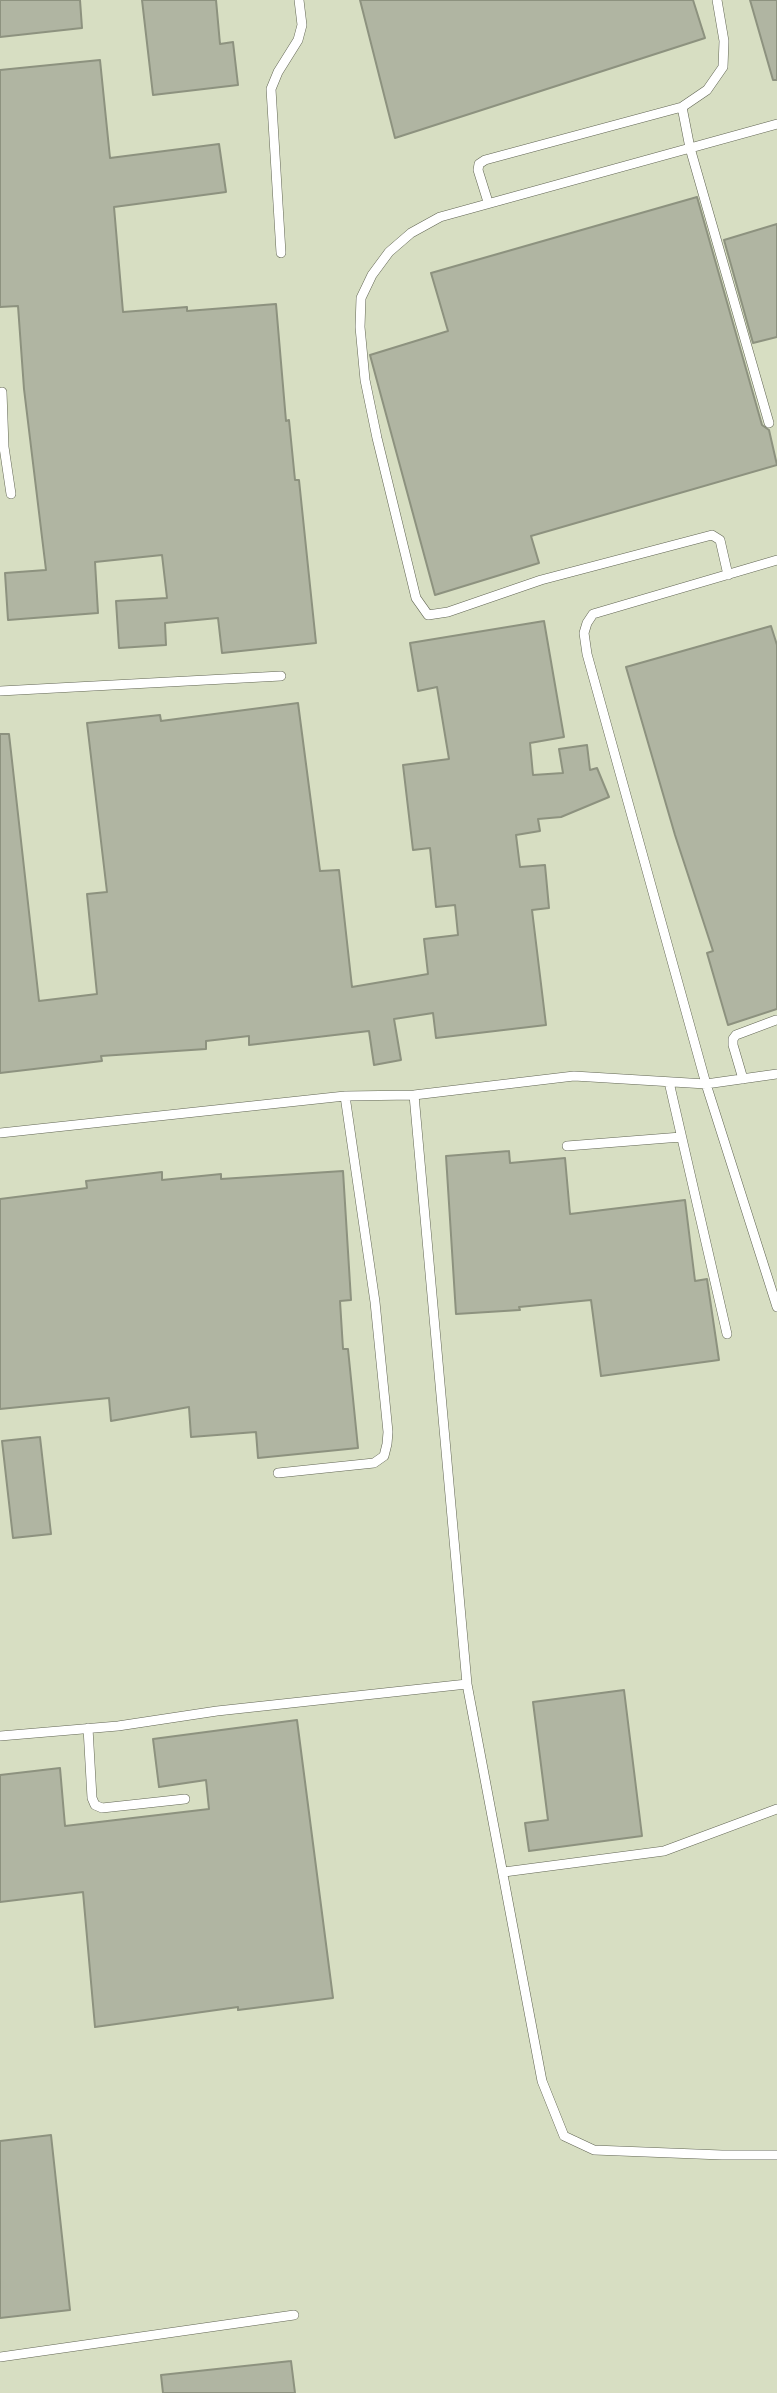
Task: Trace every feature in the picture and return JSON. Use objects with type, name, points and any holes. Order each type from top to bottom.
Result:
[{"type":"lane","points":[[281,253],[271,89],[298,40],[302,25],[299,0]]},
{"type":"lane","points":[[488,202],[478,170],[479,164],[485,160],[682,107],[707,90],[723,67],[724,41],[717,0]]},
{"type":"lane","points":[[682,107],[690,148],[769,423]]},
{"type":"lane","points":[[728,575],[720,540],[712,535],[541,580],[448,612],[428,615],[416,598],[404,554],[365,380],[360,327],[361,298],[372,275],[389,252],[411,233],[440,217],[777,124]]},
{"type":"lane","points":[[2,392],[2,447],[11,494]]},
{"type":"lane","points":[[777,560],[593,614],[584,633],[587,654],[706,1084],[777,1307]]},
{"type":"lane","points":[[0,682],[0,691],[281,676]]},
{"type":"lane","points":[[743,1079],[733,1040],[736,1035],[776,1020]]},
{"type":"lane","points":[[0,1133],[345,1096],[414,1095],[574,1076],[706,1084],[777,1074]]},
{"type":"lane","points":[[670,1082],[727,1334]]},
{"type":"lane","points":[[414,1095],[467,1684],[542,2081],[564,2136],[594,2150],[777,2155]]},
{"type":"lane","points":[[278,1474],[374,1463],[384,1456],[387,1444],[375,1301],[345,1096]]},
{"type":"lane","points":[[567,1146],[681,1138]]},
{"type":"lane","points":[[0,1737],[467,1684]]},
{"type":"lane","points":[[88,1728],[92,1798],[95,1805],[102,1808],[185,1799]]},
{"type":"lane","points":[[504,1872],[664,1851],[777,1809]]},
{"type":"lane","points":[[0,2357],[294,2315]]},
{"type":"shaded area","points":[[0,0],[777,0],[777,2393],[0,2393]]},
{"type":"building","points":[[0,0],[80,0],[82,28],[0,37]]},
{"type":"building","points":[[142,0],[216,0],[220,44],[233,42],[238,85],[153,95]]},
{"type":"building","points":[[360,0],[693,0],[705,38],[395,138]]},
{"type":"building","points":[[750,0],[777,0],[777,80],[773,80]]},
{"type":"building","points":[[100,60],[110,158],[219,144],[226,192],[114,207],[123,312],[187,307],[187,311],[276,304],[286,421],[289,420],[295,480],[299,480],[316,643],[222,653],[218,618],[165,623],[166,645],[119,648],[116,601],[167,598],[162,555],[95,562],[98,613],[8,620],[5,573],[46,570],[24,389],[18,306],[0,307],[0,70]]},
{"type":"building","points":[[697,197],[762,425],[769,430],[777,465],[531,536],[539,563],[435,595],[370,355],[448,331],[431,273]]},
{"type":"building","points":[[777,224],[777,337],[753,343],[724,240]]},
{"type":"building","points":[[544,621],[564,737],[530,743],[533,775],[563,773],[559,749],[587,745],[590,770],[597,768],[609,797],[561,817],[538,819],[540,831],[516,835],[520,867],[545,865],[549,908],[532,910],[546,1025],[436,1038],[433,1013],[394,1019],[401,1060],[374,1065],[369,1031],[249,1045],[249,1036],[206,1041],[206,1049],[101,1056],[102,1061],[0,1073],[0,734],[9,734],[39,1001],[97,994],[87,894],[107,892],[87,723],[160,715],[161,721],[298,703],[320,871],[339,870],[352,987],[428,974],[424,939],[458,935],[455,905],[436,907],[430,848],[413,850],[403,765],[449,759],[437,687],[418,691],[410,643]]},
{"type":"building","points":[[771,626],[777,645],[777,1009],[728,1025],[707,953],[713,951],[675,835],[626,667]]},
{"type":"building","points":[[509,1151],[510,1163],[565,1158],[570,1214],[685,1200],[695,1281],[707,1279],[719,1360],[601,1376],[591,1300],[519,1307],[520,1310],[456,1314],[446,1156]]},
{"type":"building","points":[[343,1171],[351,1300],[340,1301],[343,1349],[348,1349],[358,1448],[258,1458],[256,1432],[191,1437],[189,1407],[111,1421],[109,1398],[0,1409],[0,1199],[87,1188],[86,1181],[162,1172],[162,1180],[221,1174],[221,1179]]},
{"type":"building","points":[[40,1437],[51,1534],[13,1538],[2,1441]]},
{"type":"building","points":[[624,1690],[642,1836],[529,1851],[525,1823],[548,1820],[533,1702]]},
{"type":"building","points":[[297,1720],[333,1998],[238,2010],[238,2007],[95,2027],[83,1892],[0,1902],[0,1775],[60,1768],[65,1826],[209,1809],[206,1780],[159,1787],[153,1739]]},
{"type":"building","points":[[51,2135],[70,2310],[0,2318],[0,2141]]},
{"type":"building","points":[[291,2361],[295,2393],[163,2393],[161,2375]]}]
